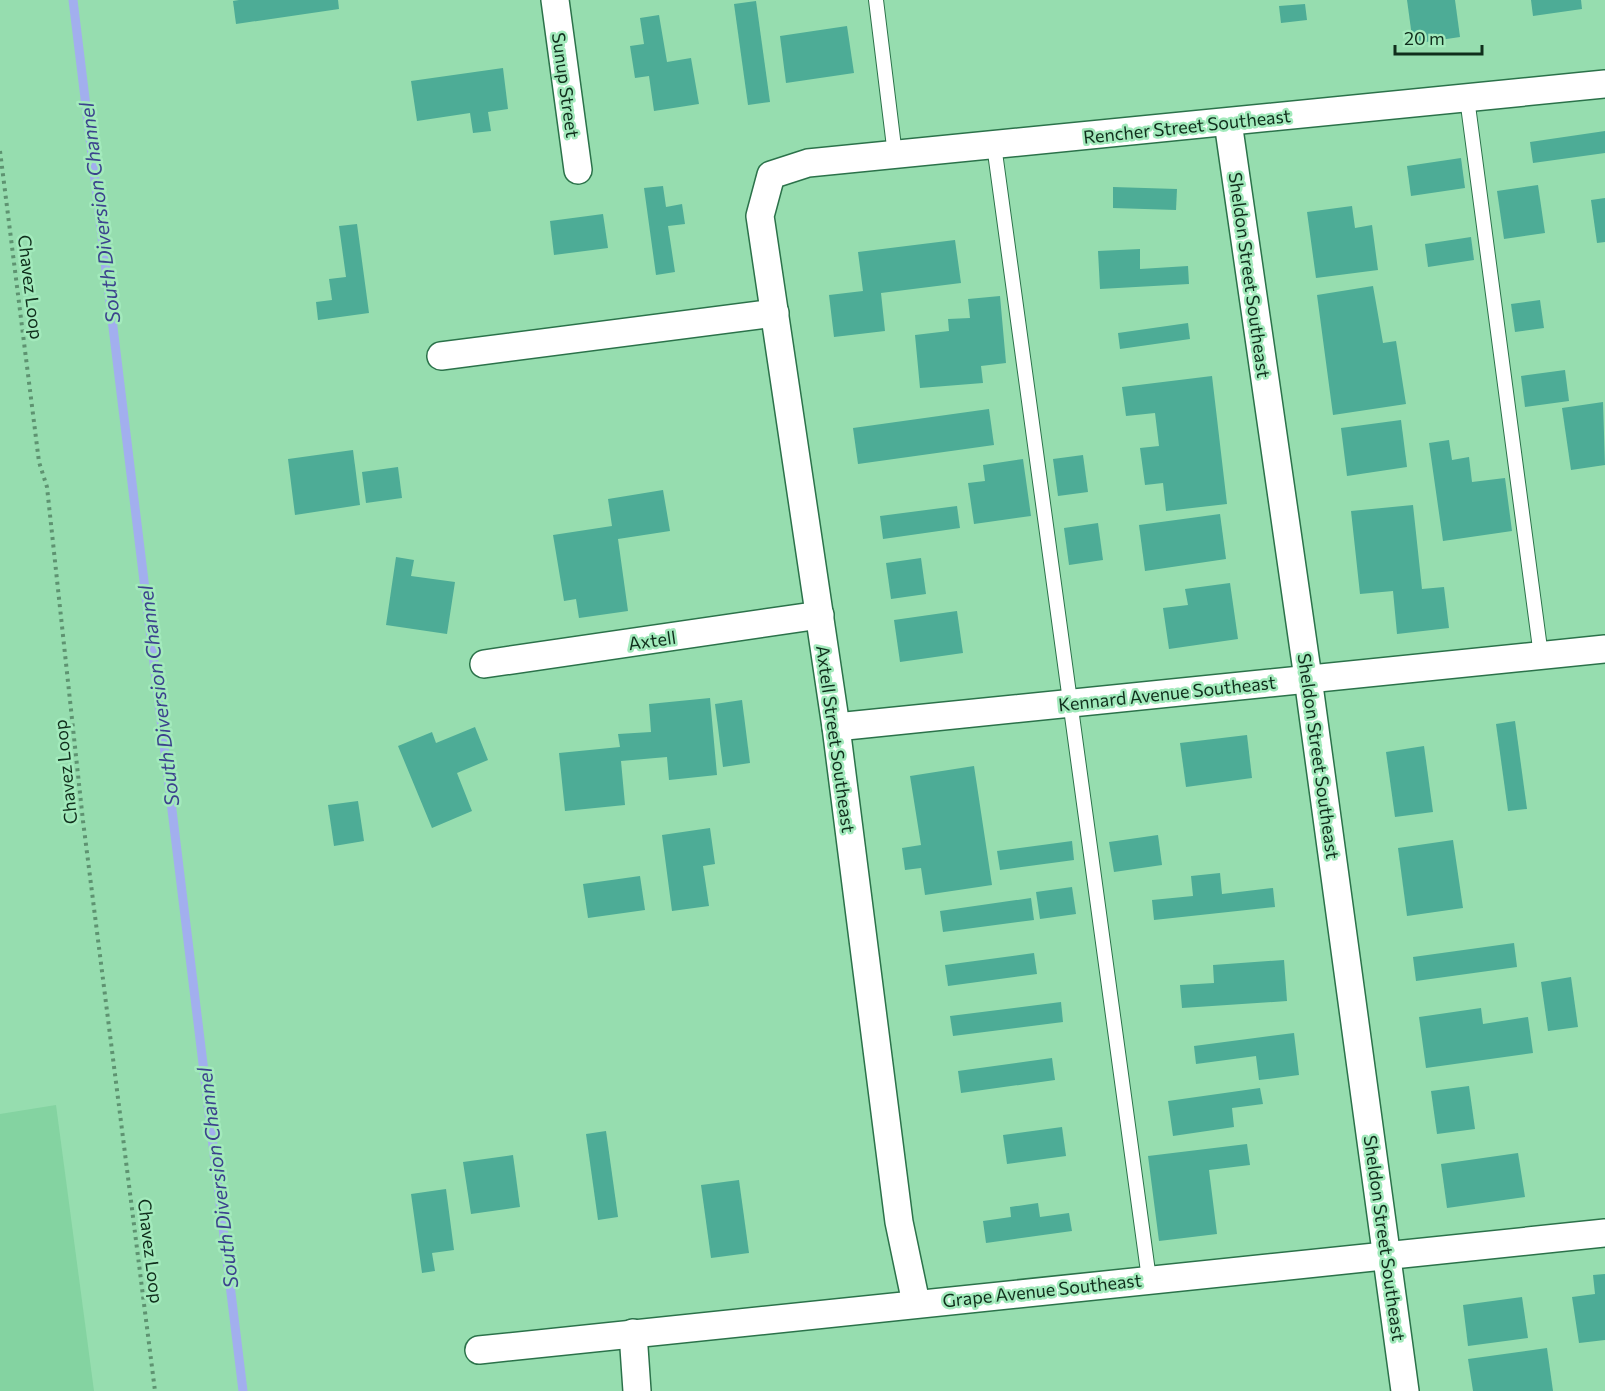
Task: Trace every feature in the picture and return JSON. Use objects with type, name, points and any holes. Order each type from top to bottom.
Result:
[{"type":"street","name":"Sunup Street","points":[[555,0],[578,170]]},
{"type":"street","name":"Rencher Street Southeast","points":[[771,175],[808,163],[1605,84]]},
{"type":"street","name":"Sheldon Street Southeast","points":[[1228,122],[1308,678],[1405,1391]]},
{"type":"street","name":"Axtell Street Southeast","points":[[771,175],[760,216],[836,728],[898,1222],[916,1303]]},
{"type":"street","points":[[441,356],[775,313]]},
{"type":"street","name":"Axtell","points":[[484,664],[820,615]]},
{"type":"street","name":"Kennard Avenue Southeast","points":[[836,728],[1605,649]]},
{"type":"street","name":"Grape Avenue Southeast","points":[[479,1350],[1605,1233]]},
{"type":"street","points":[[633,1334],[637,1391]]},
{"type":"lane","points":[[876,0],[895,154]]},
{"type":"lane","points":[[1467,98],[1541,656]]},
{"type":"lane","points":[[994,145],[1149,1279]]},
{"type":"path","name":"Chavez Loop","points":[[0,151],[39,462],[47,487],[83,821],[155,1391]]},
{"type":"shaded area","points":[[56,1105],[94,1391],[0,1391],[0,1114]]},
{"type":"building","points":[[338,0],[339,9],[236,24],[233,1]]},
{"type":"building","points":[[1407,0],[1455,0],[1460,37],[1413,44]]},
{"type":"building","points":[[1531,0],[1581,0],[1582,9],[1533,16]]},
{"type":"building","points":[[756,1],[770,102],[748,105],[734,4]]},
{"type":"building","points":[[1305,4],[1307,20],[1281,23],[1279,6]]},
{"type":"building","points":[[659,15],[667,62],[691,58],[699,104],[654,111],[649,76],[635,78],[630,46],[644,44],[640,18]]},
{"type":"building","points":[[847,26],[854,73],[786,83],[780,36]]},
{"type":"building","points":[[503,68],[508,109],[488,112],[491,131],[473,133],[470,113],[417,121],[411,81]]},
{"type":"building","points":[[1605,131],[1605,153],[1533,163],[1530,142]]},
{"type":"building","points":[[1461,158],[1465,188],[1411,196],[1407,166]]},
{"type":"building","points":[[1538,185],[1545,233],[1504,239],[1497,191]]},
{"type":"building","points":[[663,186],[666,207],[682,204],[685,224],[668,226],[675,272],[656,275],[644,188]]},
{"type":"building","points":[[1113,187],[1177,189],[1176,210],[1113,208]]},
{"type":"building","points":[[1605,198],[1605,242],[1597,243],[1591,200]]},
{"type":"building","points":[[1352,206],[1355,228],[1372,225],[1378,270],[1316,278],[1307,212]]},
{"type":"building","points":[[603,214],[608,248],[554,255],[550,221]]},
{"type":"building","points":[[357,224],[369,313],[318,320],[316,302],[332,300],[329,279],[346,277],[339,226]]},
{"type":"building","points":[[1471,237],[1474,260],[1428,267],[1425,244]]},
{"type":"building","points":[[955,240],[961,283],[881,293],[885,331],[834,337],[829,295],[863,291],[858,252]]},
{"type":"building","points":[[1140,249],[1140,269],[1188,266],[1189,284],[1100,289],[1098,251]]},
{"type":"building","points":[[1373,286],[1383,343],[1396,341],[1406,404],[1333,415],[1317,295]]},
{"type":"building","points":[[1000,296],[1006,363],[981,366],[983,383],[920,388],[915,335],[949,331],[948,319],[970,318],[968,299]]},
{"type":"building","points":[[1540,300],[1544,328],[1515,332],[1511,304]]},
{"type":"building","points":[[1188,323],[1190,339],[1120,349],[1118,333]]},
{"type":"building","points":[[1565,370],[1569,401],[1525,407],[1521,376]]},
{"type":"building","points":[[1212,376],[1227,504],[1166,511],[1163,483],[1145,485],[1140,448],[1159,446],[1155,413],[1126,416],[1122,387]]},
{"type":"building","points":[[1603,402],[1605,465],[1571,470],[1562,408]]},
{"type":"building","points":[[989,409],[994,445],[858,464],[853,428]]},
{"type":"building","points":[[1401,420],[1407,467],[1347,476],[1341,428]]},
{"type":"building","points":[[1449,440],[1452,460],[1469,457],[1472,482],[1505,478],[1512,531],[1443,541],[1429,443]]},
{"type":"building","points":[[353,450],[360,505],[295,515],[288,459]]},
{"type":"building","points":[[1083,455],[1088,492],[1058,496],[1053,459]]},
{"type":"building","points":[[1023,459],[1031,516],[974,524],[968,483],[985,481],[983,465]]},
{"type":"building","points":[[398,467],[402,498],[366,503],[362,472]]},
{"type":"building","points":[[663,490],[670,531],[618,539],[628,611],[579,618],[576,599],[564,601],[553,535],[612,526],[608,499]]},
{"type":"building","points":[[1413,505],[1422,589],[1444,587],[1449,628],[1397,634],[1393,591],[1360,594],[1351,511]]},
{"type":"building","points":[[957,506],[960,528],[883,539],[880,516]]},
{"type":"building","points":[[1220,514],[1226,559],[1145,571],[1139,525]]},
{"type":"building","points":[[1098,523],[1103,560],[1069,565],[1064,528]]},
{"type":"building","points":[[396,557],[414,560],[411,576],[455,582],[447,634],[386,625]]},
{"type":"building","points":[[921,558],[926,594],[891,599],[886,563]]},
{"type":"building","points":[[1230,583],[1238,639],[1169,649],[1163,608],[1188,605],[1185,589]]},
{"type":"building","points":[[957,611],[963,653],[900,662],[894,620]]},
{"type":"building","points":[[710,698],[717,775],[669,780],[667,757],[621,761],[625,805],[565,811],[559,753],[620,747],[618,734],[651,732],[649,704]]},
{"type":"building","points":[[742,700],[750,763],[723,767],[715,704]]},
{"type":"building","points":[[1515,721],[1527,809],[1508,811],[1496,724]]},
{"type":"building","points":[[475,727],[488,760],[457,773],[472,811],[432,828],[398,746],[432,732],[436,743]]},
{"type":"building","points":[[1247,735],[1252,778],[1186,787],[1180,743]]},
{"type":"building","points":[[1424,746],[1433,812],[1395,817],[1386,752]]},
{"type":"building","points":[[974,766],[992,885],[925,895],[921,868],[905,870],[902,848],[921,845],[910,776]]},
{"type":"building","points":[[358,801],[364,841],[334,846],[328,805]]},
{"type":"building","points":[[710,828],[715,864],[703,866],[709,906],[672,911],[662,835]]},
{"type":"building","points":[[1158,835],[1162,865],[1114,872],[1109,842]]},
{"type":"building","points":[[1453,840],[1463,908],[1407,916],[1398,848]]},
{"type":"building","points":[[1072,841],[1074,860],[1000,870],[997,851]]},
{"type":"building","points":[[1220,873],[1222,894],[1273,888],[1275,907],[1154,920],[1152,900],[1193,896],[1191,876]]},
{"type":"building","points":[[640,876],[645,910],[588,918],[583,884]]},
{"type":"building","points":[[1072,887],[1076,914],[1040,919],[1036,892]]},
{"type":"building","points":[[1031,898],[1034,920],[943,932],[940,911]]},
{"type":"building","points":[[1514,943],[1517,967],[1416,981],[1413,957]]},
{"type":"building","points":[[1034,953],[1037,974],[948,986],[945,965]]},
{"type":"building","points":[[1284,960],[1287,1001],[1182,1008],[1180,985],[1214,983],[1213,965]]},
{"type":"building","points":[[1571,977],[1578,1027],[1548,1031],[1541,982]]},
{"type":"building","points":[[1061,1002],[1063,1022],[953,1036],[950,1016]]},
{"type":"building","points":[[1481,1008],[1483,1024],[1528,1017],[1533,1053],[1426,1068],[1419,1017]]},
{"type":"building","points":[[1294,1033],[1299,1075],[1259,1080],[1256,1056],[1196,1064],[1194,1046]]},
{"type":"building","points":[[1052,1058],[1055,1080],[961,1093],[958,1071]]},
{"type":"building","points":[[1469,1086],[1475,1129],[1437,1134],[1431,1091]]},
{"type":"building","points":[[1260,1088],[1263,1104],[1232,1108],[1234,1127],[1173,1136],[1168,1101]]},
{"type":"building","points":[[1062,1127],[1066,1156],[1007,1164],[1003,1135]]},
{"type":"building","points":[[606,1131],[618,1217],[598,1220],[586,1134]]},
{"type":"building","points":[[1247,1144],[1250,1165],[1209,1170],[1217,1234],[1159,1241],[1148,1156]]},
{"type":"building","points":[[1518,1153],[1525,1197],[1447,1208],[1441,1164]]},
{"type":"building","points":[[513,1155],[520,1207],[471,1214],[463,1162]]},
{"type":"building","points":[[739,1180],[749,1253],[711,1258],[701,1185]]},
{"type":"building","points":[[446,1189],[454,1250],[432,1253],[435,1271],[422,1273],[411,1194]]},
{"type":"building","points":[[1038,1203],[1040,1217],[1069,1213],[1072,1231],[986,1243],[983,1221],[1011,1217],[1010,1207]]},
{"type":"building","points":[[1605,1274],[1605,1340],[1579,1343],[1572,1297],[1595,1294],[1593,1275]]},
{"type":"building","points":[[1522,1297],[1528,1338],[1468,1346],[1463,1305]]},
{"type":"building","points":[[1547,1348],[1553,1391],[1473,1391],[1468,1359]]},
{"type":"waterway","name":"South Diversion Channel","points":[[73,0],[243,1391]]}]
